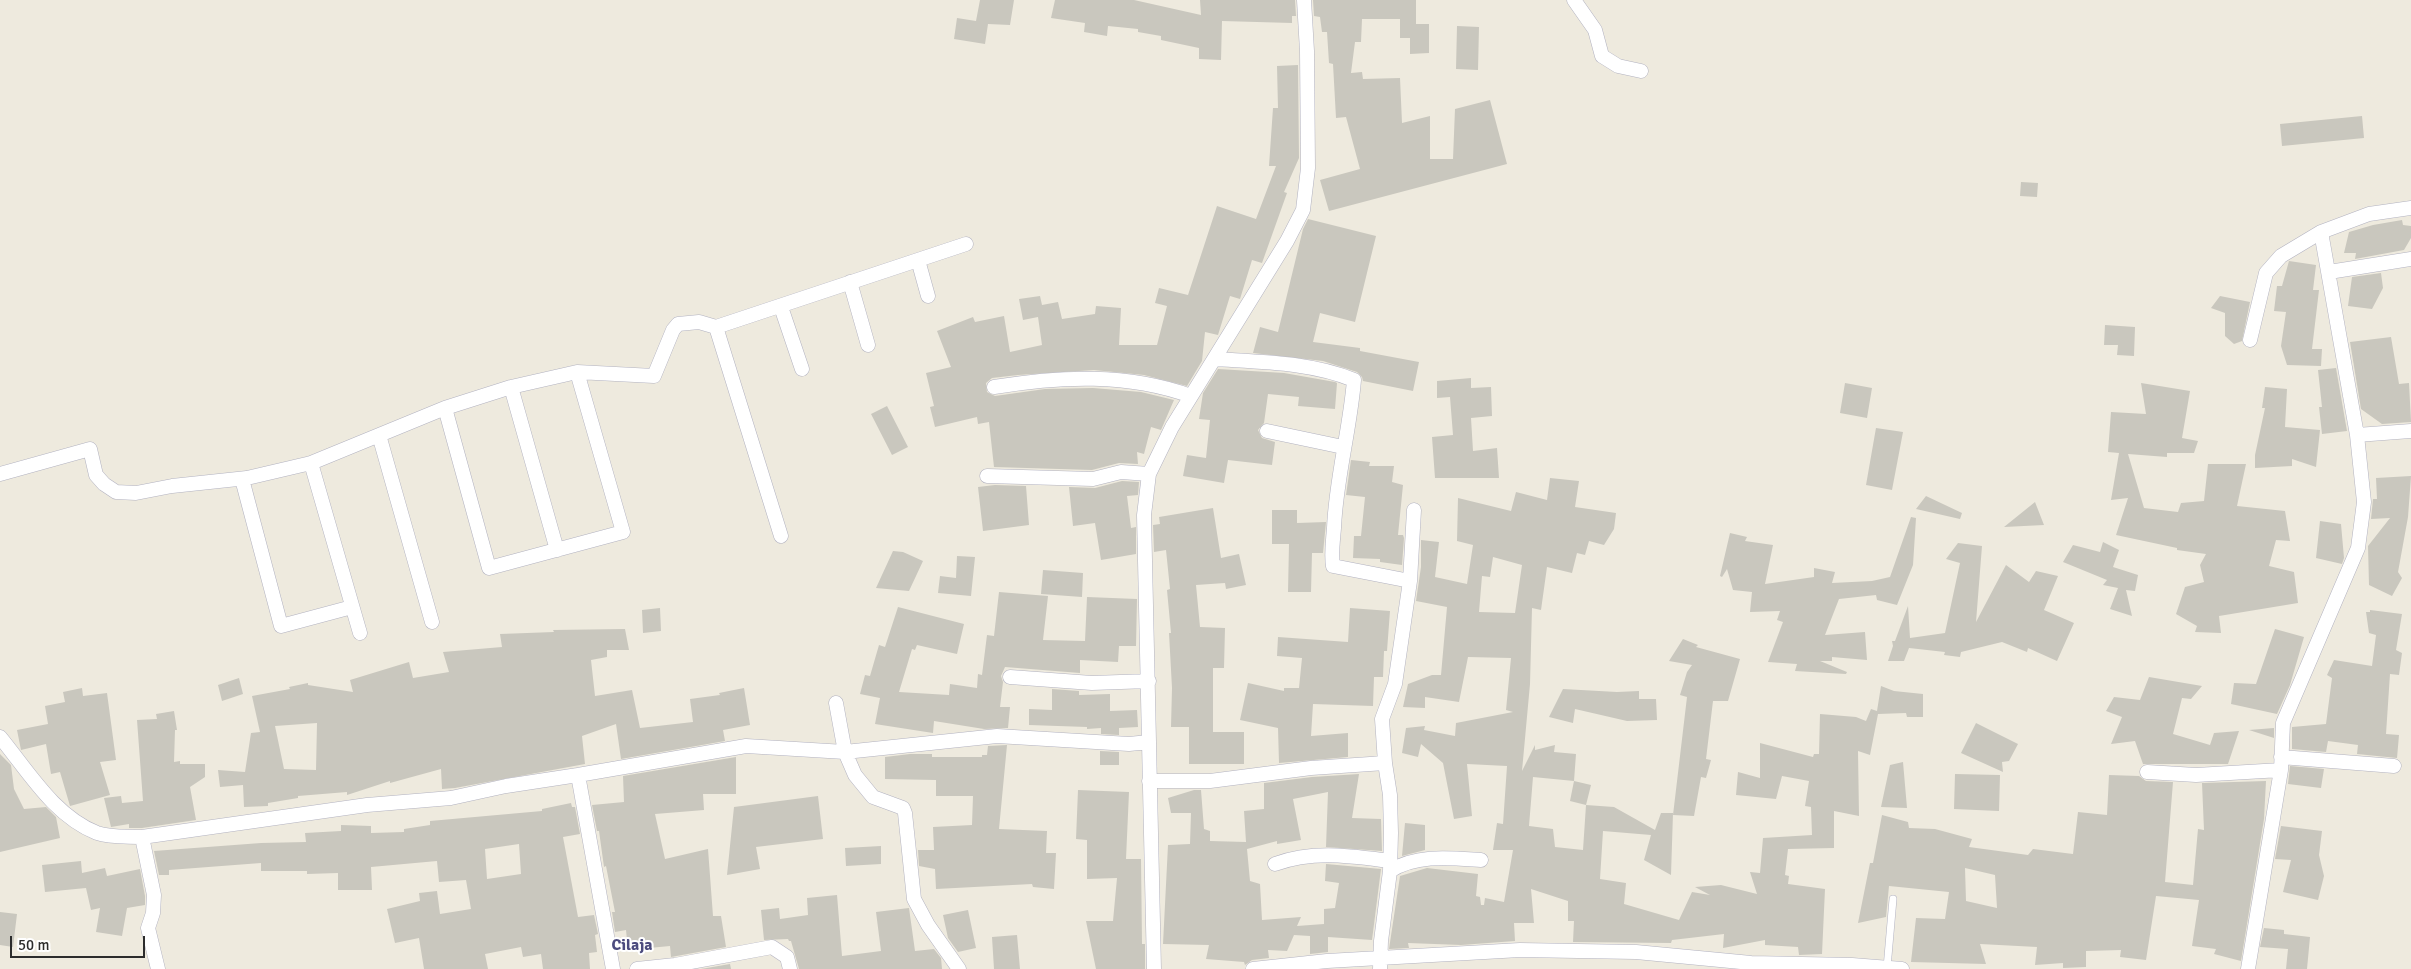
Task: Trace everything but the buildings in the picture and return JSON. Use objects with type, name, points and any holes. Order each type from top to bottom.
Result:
[{"type":"street","points":[[1154,969],[1144,515],[1149,474],[1172,427],[1287,241],[1303,210],[1308,168],[1308,51],[1304,0]]},
{"type":"street","points":[[1574,0],[1595,30],[1602,56],[1618,66],[1641,71]]},
{"type":"street","points":[[2250,340],[2266,273],[2281,256],[2321,232],[2368,214],[2411,208]]},
{"type":"street","points":[[2248,969],[2281,764],[2283,723],[2296,690],[2347,580],[2358,548],[2364,502],[2357,435],[2321,232]]},
{"type":"street","points":[[0,474],[90,449],[96,475],[104,484],[116,492],[129,494],[172,486],[242,479],[310,463],[445,408],[511,387],[577,372],[654,376],[672,330],[678,324],[699,322],[716,327],[966,244]]},
{"type":"street","points":[[2329,272],[2411,259]]},
{"type":"street","points":[[918,260],[928,296]]},
{"type":"street","points":[[850,282],[868,346]]},
{"type":"street","points":[[781,307],[802,368]]},
{"type":"street","points":[[716,327],[781,536]]},
{"type":"street","points":[[1214,359],[1280,363],[1354,380],[1351,414],[1343,446],[1335,503],[1333,566],[1410,581]]},
{"type":"street","points":[[445,408],[489,568],[623,532],[577,372]]},
{"type":"street","points":[[994,387],[1042,379],[1132,380],[1164,386],[1191,396]]},
{"type":"street","points":[[511,387],[557,550]]},
{"type":"street","points":[[1267,431],[1343,446]]},
{"type":"street","points":[[2357,435],[2411,431]]},
{"type":"street","points":[[379,435],[432,622]]},
{"type":"street","points":[[310,463],[360,633]]},
{"type":"street","points":[[987,476],[1093,479],[1121,472],[1149,474]]},
{"type":"street","points":[[242,479],[281,626],[352,608]]},
{"type":"street","points":[[1381,963],[1384,905],[1390,866],[1390,795],[1382,719],[1394,684],[1410,581],[1414,510]]},
{"type":"street","points":[[1010,677],[1092,683],[1149,681]]},
{"type":"street","points":[[836,703],[845,752],[855,775],[873,797],[903,808],[908,825],[914,899],[958,969]]},
{"type":"street","points":[[0,737],[62,812],[82,826],[98,833],[142,837],[366,805],[451,798],[506,786],[746,746],[845,752],[997,736],[1129,744],[1149,742]]},
{"type":"street","points":[[1149,781],[1210,781],[1311,768],[1386,763]]},
{"type":"street","points":[[2147,772],[2196,775],[2281,764],[2394,766]]},
{"type":"street","points":[[578,775],[613,969]]},
{"type":"street","points":[[142,837],[154,895],[153,913],[148,928],[158,969]]},
{"type":"street","points":[[1275,864],[1291,859],[1336,854],[1390,866],[1410,861],[1445,858],[1481,860]]},
{"type":"street","points":[[637,969],[675,965],[772,947],[787,956],[790,969]]},
{"type":"street","points":[[1253,969],[1381,963],[1520,950],[1636,952],[1751,966],[1902,969]]},
{"type":"lane","points":[[1887,968],[1893,899]]},
{"type":"district","name":"Cilaja","points":[[632,946]]}]
